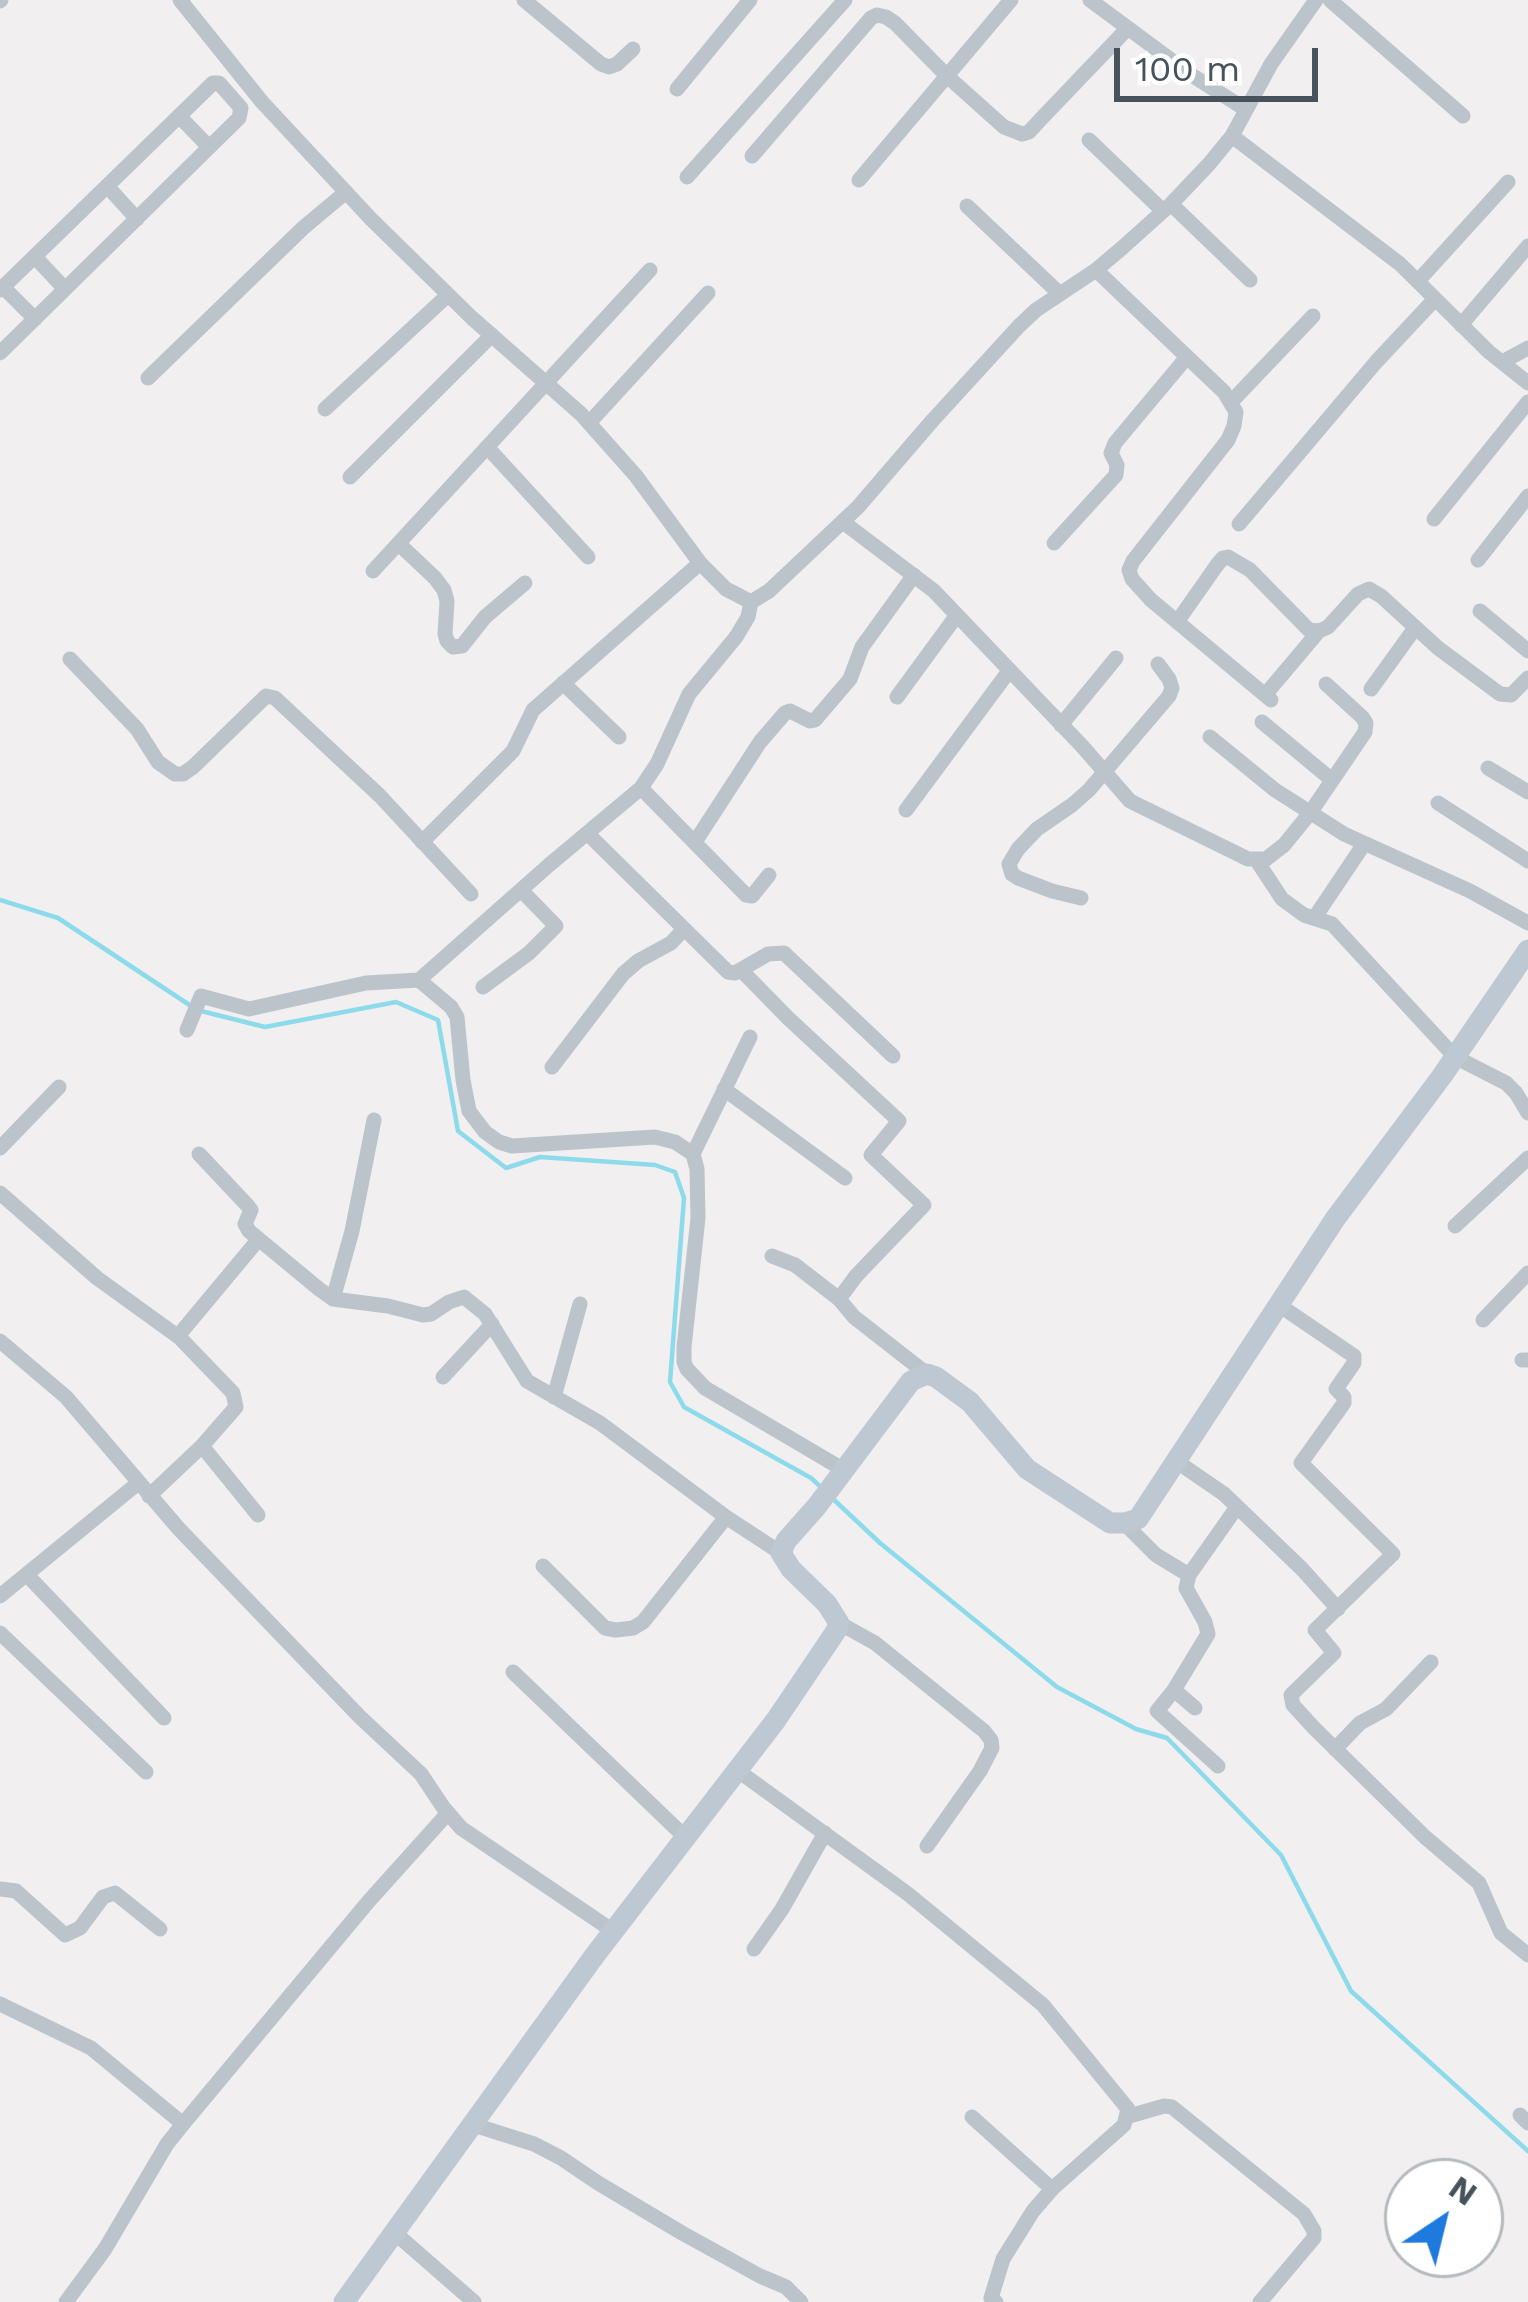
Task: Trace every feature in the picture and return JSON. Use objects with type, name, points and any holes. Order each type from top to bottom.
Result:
[{"type":"street","points":[[180,0],[246,83],[346,191],[448,295],[590,423],[700,563],[726,589],[752,602]]},
{"type":"street","points":[[524,0],[601,64],[617,64],[633,49]]},
{"type":"street","points":[[677,89],[750,0]]},
{"type":"street","points":[[687,177],[845,0]]},
{"type":"street","points":[[859,180],[1011,0]]},
{"type":"street","points":[[1090,0],[1244,109]]},
{"type":"street","points":[[188,1026],[201,996],[249,1009],[366,983],[419,980],[641,788],[689,694],[736,637],[752,602],[843,522],[1036,310],[1096,270],[1167,207],[1232,136],[1287,39],[1316,0]]},
{"type":"street","points":[[1330,0],[1462,116]]},
{"type":"street","points":[[752,156],[871,18],[886,17],[895,23],[1004,127],[1022,134],[1126,29]]},
{"type":"street","points":[[0,353],[241,115],[219,83],[213,83],[2,289],[34,319]]},
{"type":"street","points":[[231,97],[246,83]]},
{"type":"street","points":[[179,116],[209,147]]},
{"type":"street","points":[[1232,136],[1375,244],[1528,383]]},
{"type":"street","points":[[1089,140],[1250,280]]},
{"type":"street","points":[[1418,281],[1508,182]]},
{"type":"street","points":[[107,186],[137,219]]},
{"type":"street","points":[[148,378],[346,191]]},
{"type":"street","points":[[967,206],[1060,294]]},
{"type":"street","points":[[1461,325],[1528,246]]},
{"type":"street","points":[[34,256],[65,289]]},
{"type":"street","points":[[374,571],[650,270]]},
{"type":"street","points":[[1096,270],[1232,401],[1236,412],[1228,440],[1133,561],[1129,570],[1140,590],[1268,697],[1319,631],[1369,589],[1500,694],[1511,695],[1528,678]]},
{"type":"street","points":[[590,423],[708,292]]},
{"type":"street","points":[[325,409],[448,295]]},
{"type":"street","points":[[1238,524],[1435,299]]},
{"type":"street","points":[[1232,401],[1312,316]]},
{"type":"street","points":[[350,478],[492,335]]},
{"type":"street","points":[[1502,362],[1528,348]]},
{"type":"street","points":[[1054,543],[1117,475],[1112,454],[1115,443],[1187,357]]},
{"type":"street","points":[[1434,519],[1528,402]]},
{"type":"street","points":[[488,448],[588,557]]},
{"type":"street","points":[[1478,560],[1528,496]]},
{"type":"street","points":[[843,522],[914,575],[957,615],[1120,791],[1142,809],[1258,861],[1282,899],[1304,915],[1332,924],[1455,1057],[1506,1083],[1528,1112]]},
{"type":"street","points":[[399,544],[444,590],[446,640],[454,647],[462,646],[484,617],[524,583]]},
{"type":"street","points":[[1177,622],[1216,565],[1228,557],[1250,570],[1298,620],[1319,631]]},
{"type":"street","points":[[422,842],[513,752],[530,714],[700,563]]},
{"type":"street","points":[[695,842],[760,742],[785,713],[814,720],[850,680],[862,647],[914,575]]},
{"type":"street","points":[[1480,611],[1528,650]]},
{"type":"street","points":[[897,697],[957,615]]},
{"type":"street","points":[[1371,689],[1415,628]]},
{"type":"street","points":[[1061,724],[1115,658]]},
{"type":"street","points":[[70,659],[137,729],[158,762],[175,774],[193,767],[266,696],[275,698],[380,796],[471,894]]},
{"type":"street","points":[[1082,898],[1018,878],[1009,864],[1028,837],[1080,799],[1169,696],[1169,679],[1158,664]]},
{"type":"street","points":[[906,810],[1009,671]]},
{"type":"street","points":[[563,683],[619,736]]},
{"type":"street","points":[[1258,861],[1284,845],[1365,731],[1362,717],[1326,684]]},
{"type":"street","points":[[1262,722],[1332,779]]},
{"type":"street","points":[[1210,737],[1310,813],[1528,923]]},
{"type":"street","points":[[1488,768],[1528,792]]},
{"type":"street","points":[[641,788],[749,897],[769,874]]},
{"type":"street","points":[[1438,803],[1528,861]]},
{"type":"street","points":[[588,833],[728,972],[733,974],[768,954],[784,953],[893,1056]]},
{"type":"street","points":[[1315,917],[1364,844]]},
{"type":"street","points":[[483,987],[556,926],[521,890]]},
{"type":"street","points":[[552,1067],[623,974],[683,930]]},
{"type":"street","points":[[772,1256],[795,1265],[839,1299],[854,1318],[970,1402],[1027,1469],[1110,1523],[1138,1519],[1335,1219],[1528,950]]},
{"type":"street","points":[[741,970],[899,1121],[871,1155],[924,1205],[839,1299]]},
{"type":"street","points":[[419,980],[451,1006],[457,1017],[469,1111],[499,1142],[512,1146],[655,1137],[693,1154]]},
{"type":"street","points":[[750,1037],[693,1154],[698,1218],[684,1346],[687,1370],[705,1388],[842,1473]]},
{"type":"street","points":[[0,1148],[59,1087]]},
{"type":"street","points":[[724,1089],[845,1178]]},
{"type":"street","points":[[333,1299],[374,1120]]},
{"type":"street","points":[[199,1154],[251,1210],[244,1224],[258,1240],[333,1299],[424,1315],[464,1297],[485,1314],[527,1381],[600,1423],[781,1553],[839,1623],[875,1643],[984,1731],[992,1748],[927,1846]]},
{"type":"street","points":[[1455,1226],[1528,1158]]},
{"type":"street","points":[[0,1193],[84,1268],[178,1336],[236,1401],[236,1408],[202,1445],[0,1596]]},
{"type":"street","points":[[178,1336],[258,1240]]},
{"type":"street","points":[[1484,1319],[1528,1273]]},
{"type":"street","points":[[554,1397],[580,1304]]},
{"type":"street","points":[[1279,1305],[1354,1356],[1336,1389],[1344,1403],[1300,1463],[1393,1554],[1315,1630],[1334,1653],[1291,1695],[1293,1705],[1425,1837],[1479,1883],[1501,1933],[1528,1954]]},
{"type":"street","points":[[442,1377],[492,1324]]},
{"type":"street","points":[[0,1341],[65,1397],[143,1490],[360,1717],[421,1774],[461,1828],[613,1931]]},
{"type":"street","points":[[781,1553],[911,1382],[927,1374]]},
{"type":"street","points":[[202,1445],[258,1515]]},
{"type":"street","points":[[1176,1461],[1224,1494],[1338,1609]]},
{"type":"street","points":[[1218,1766],[1157,1712],[1208,1634],[1186,1588],[1189,1575],[1237,1507]]},
{"type":"street","points":[[543,1566],[605,1628],[633,1628],[643,1622],[726,1517]]},
{"type":"street","points":[[1124,1523],[1146,1547],[1189,1575]]},
{"type":"street","points":[[27,1575],[164,1718]]},
{"type":"street","points":[[344,2302],[613,1931],[776,1720],[839,1623]]},
{"type":"street","points":[[0,1633],[146,1772]]},
{"type":"street","points":[[1335,1749],[1360,1723],[1386,1709],[1431,1663]]},
{"type":"street","points":[[513,1672],[685,1837]]},
{"type":"street","points":[[1174,1690],[1195,1708]]},
{"type":"street","points":[[737,1770],[908,1894],[1043,2006],[1128,2109],[1124,2125],[1052,2189],[1034,2212],[1003,2260],[991,2298],[995,2302]]},
{"type":"street","points":[[66,2302],[105,2248],[167,2144],[448,1813]]},
{"type":"street","points":[[754,1949],[825,1833]]},
{"type":"street","points":[[0,1889],[16,1891],[65,1935],[80,1928],[104,1898],[115,1893],[160,1930]]},
{"type":"street","points":[[0,2004],[91,2048],[183,2124]]},
{"type":"street","points":[[1126,2117],[1172,2107],[1304,2214],[1314,2237],[1260,2302]]},
{"type":"street","points":[[972,2117],[1052,2189]]},
{"type":"street","points":[[474,2125],[561,2158],[682,2233],[786,2287],[801,2302]]},
{"type":"street","points":[[395,2233],[474,2302]]},
{"type":"waterway","points":[[0,900],[58,918],[197,1010],[265,1027],[396,1002],[438,1020],[458,1131],[506,1168],[540,1157],[655,1165],[675,1172],[684,1198],[670,1382],[684,1407],[823,1489]]},
{"type":"waterway","points":[[831,1497],[880,1543],[1057,1687],[1136,1729],[1167,1738],[1281,1855],[1351,1991],[1528,2151]]}]
